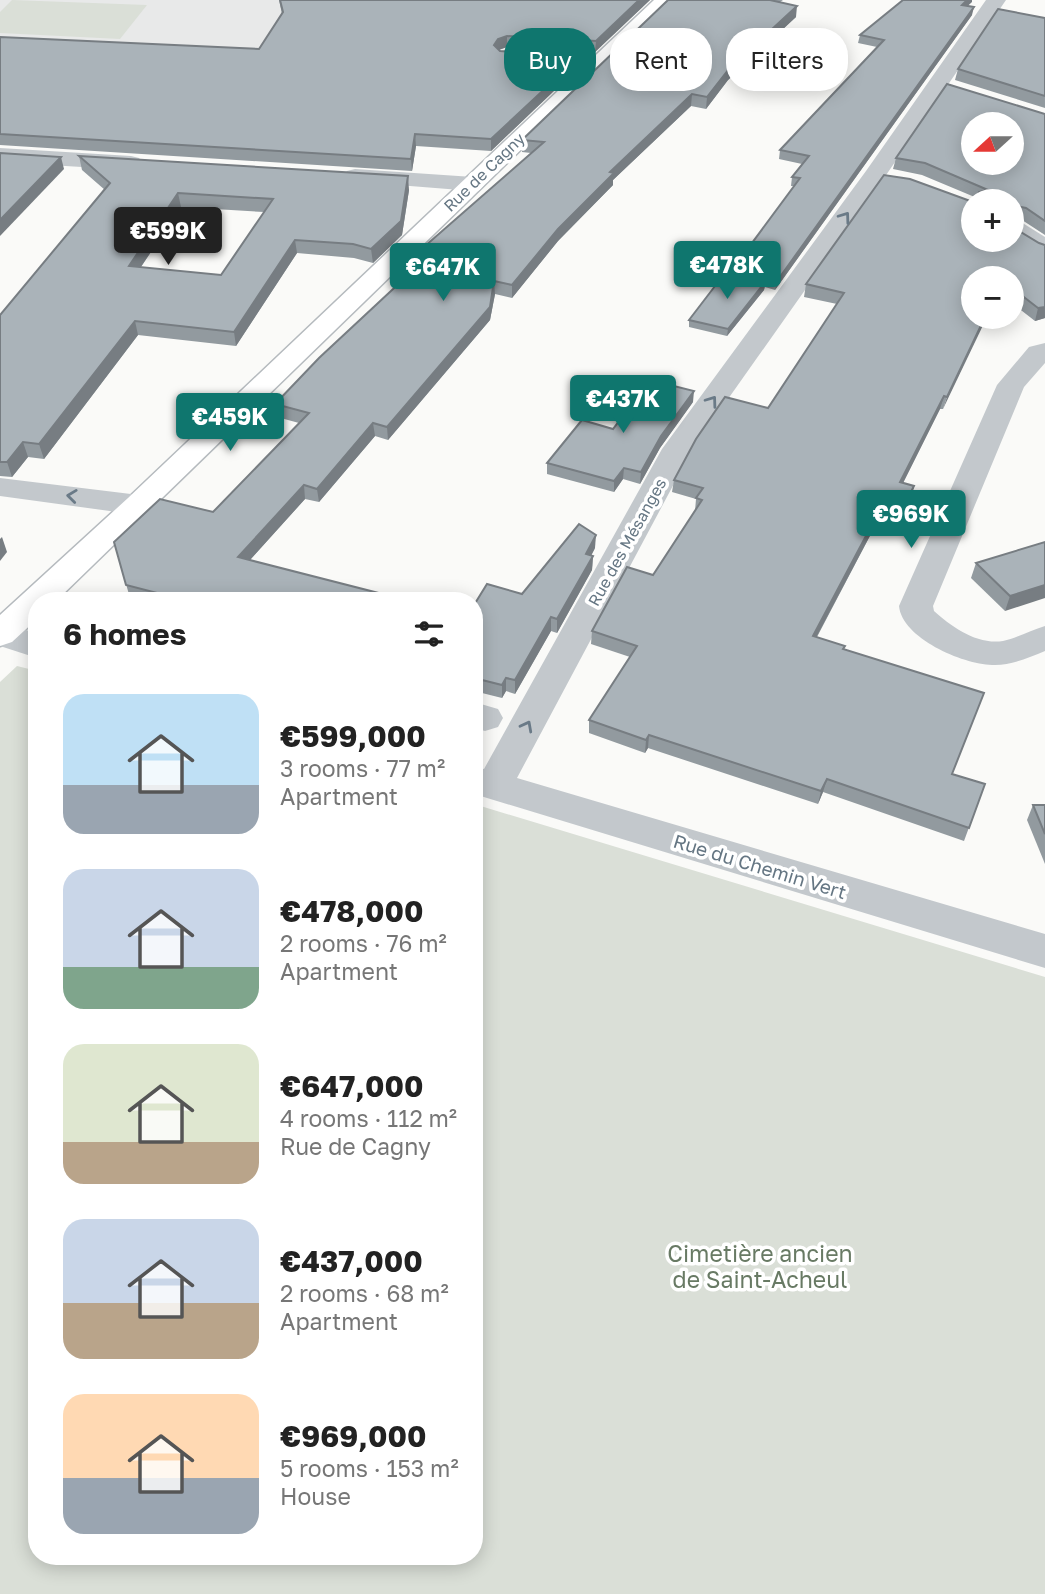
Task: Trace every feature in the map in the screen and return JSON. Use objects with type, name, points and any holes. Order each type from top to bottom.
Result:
[{"type":"main road","name":"Rue de Cagny","points":[[45,592],[665,0]]},
{"type":"main road","name":"Rue de Cagny","points":[[0,634],[28,608]]},
{"type":"street","name":"Rue des Mésanges","points":[[484,783],[677,449],[874,176],[949,87],[996,0]]},
{"type":"street","points":[[596,61],[601,61]]},
{"type":"street","points":[[0,155],[151,164]]},
{"type":"street","points":[[330,174],[473,184]]},
{"type":"street","points":[[874,176],[904,181]]},
{"type":"street","points":[[1024,234],[1045,248]]},
{"type":"street","points":[[1045,351],[1039,353],[1011,385],[916,606],[917,615],[936,632],[979,652],[1002,653],[1045,638]]},
{"type":"street","points":[[0,487],[139,505]]},
{"type":"street","points":[[0,634],[28,643]]},
{"type":"street","name":"Rue du Chemin Vert","points":[[484,783],[1045,951]]},
{"type":"shaded area","points":[[0,0],[336,0],[465,48],[504,51],[504,63],[0,84]]},
{"type":"green space","points":[[12,0],[147,5],[120,39],[0,33],[0,12]]},
{"type":"green space","name":"Cimetière ancien de Saint-Acheul","points":[[17,666],[28,669],[28,1565],[483,1565],[483,807],[1045,977],[1045,1594],[0,1594],[0,682]]},
{"type":"building","points":[[280,0],[639,0],[596,41],[596,28],[504,28],[504,37],[498,39],[494,45],[504,51],[504,91],[543,91],[491,139],[415,134],[411,159],[0,134],[0,37],[259,49],[283,12]]},
{"type":"building","points":[[668,0],[770,0],[797,6],[773,28],[726,28],[726,73],[712,91],[712,28],[639,28]]},
{"type":"building","points":[[903,0],[967,0],[962,5],[974,7],[777,281],[732,270],[800,178],[792,177],[809,156],[780,150],[836,91],[848,91],[848,78],[884,40],[860,35]]},
{"type":"building","points":[[998,9],[1045,18],[1045,96],[958,69]]},
{"type":"building","points":[[610,56],[610,91],[712,91],[707,97],[692,94],[610,172],[614,173],[558,229],[512,285],[494,281],[490,307],[387,427],[373,423],[317,489],[304,485],[238,557],[375,592],[153,592],[126,585],[114,542],[160,499],[213,512],[309,413],[275,404],[319,358],[421,263],[409,260],[544,142],[522,140],[573,91],[596,91],[596,69]]},
{"type":"building","points":[[947,84],[1045,114],[1045,221],[1024,208],[1024,189],[986,189],[925,163],[896,158]]},
{"type":"building","points":[[0,153],[61,157],[0,220]]},
{"type":"building","points":[[79,156],[408,176],[401,221],[371,249],[353,244],[295,240],[234,332],[135,321],[39,444],[23,442],[7,462],[0,462],[0,315],[110,183]],"holes":[[[178,193],[273,199],[221,275],[129,266]]]},
{"type":"building","points":[[884,175],[910,179],[961,198],[961,252],[1024,252],[1024,234],[1045,245],[1045,307],[1038,308],[1024,297],[1024,266],[961,266],[961,329],[979,329],[947,397],[944,396],[900,482],[914,486],[895,523],[876,517],[813,636],[845,646],[843,649],[984,693],[952,774],[985,784],[969,828],[827,779],[821,791],[649,735],[646,740],[589,720],[637,646],[592,631],[627,567],[653,575],[702,500],[696,498],[703,488],[674,480],[696,439],[725,397],[768,408],[844,293],[806,284]]},
{"type":"building","points":[[725,273],[765,282],[728,329],[689,320]]},
{"type":"building","points":[[650,380],[694,391],[661,436],[641,472],[624,468],[614,481],[547,463],[582,420],[613,429]]},
{"type":"building","points":[[579,524],[596,535],[586,554],[593,556],[557,619],[551,617],[515,680],[506,678],[502,685],[483,680],[482,592],[487,584],[522,594]]},
{"type":"building","points":[[1045,542],[1045,585],[1010,596],[976,563]]},
{"type":"building","points":[[1033,805],[1045,805],[1045,834]]}]
